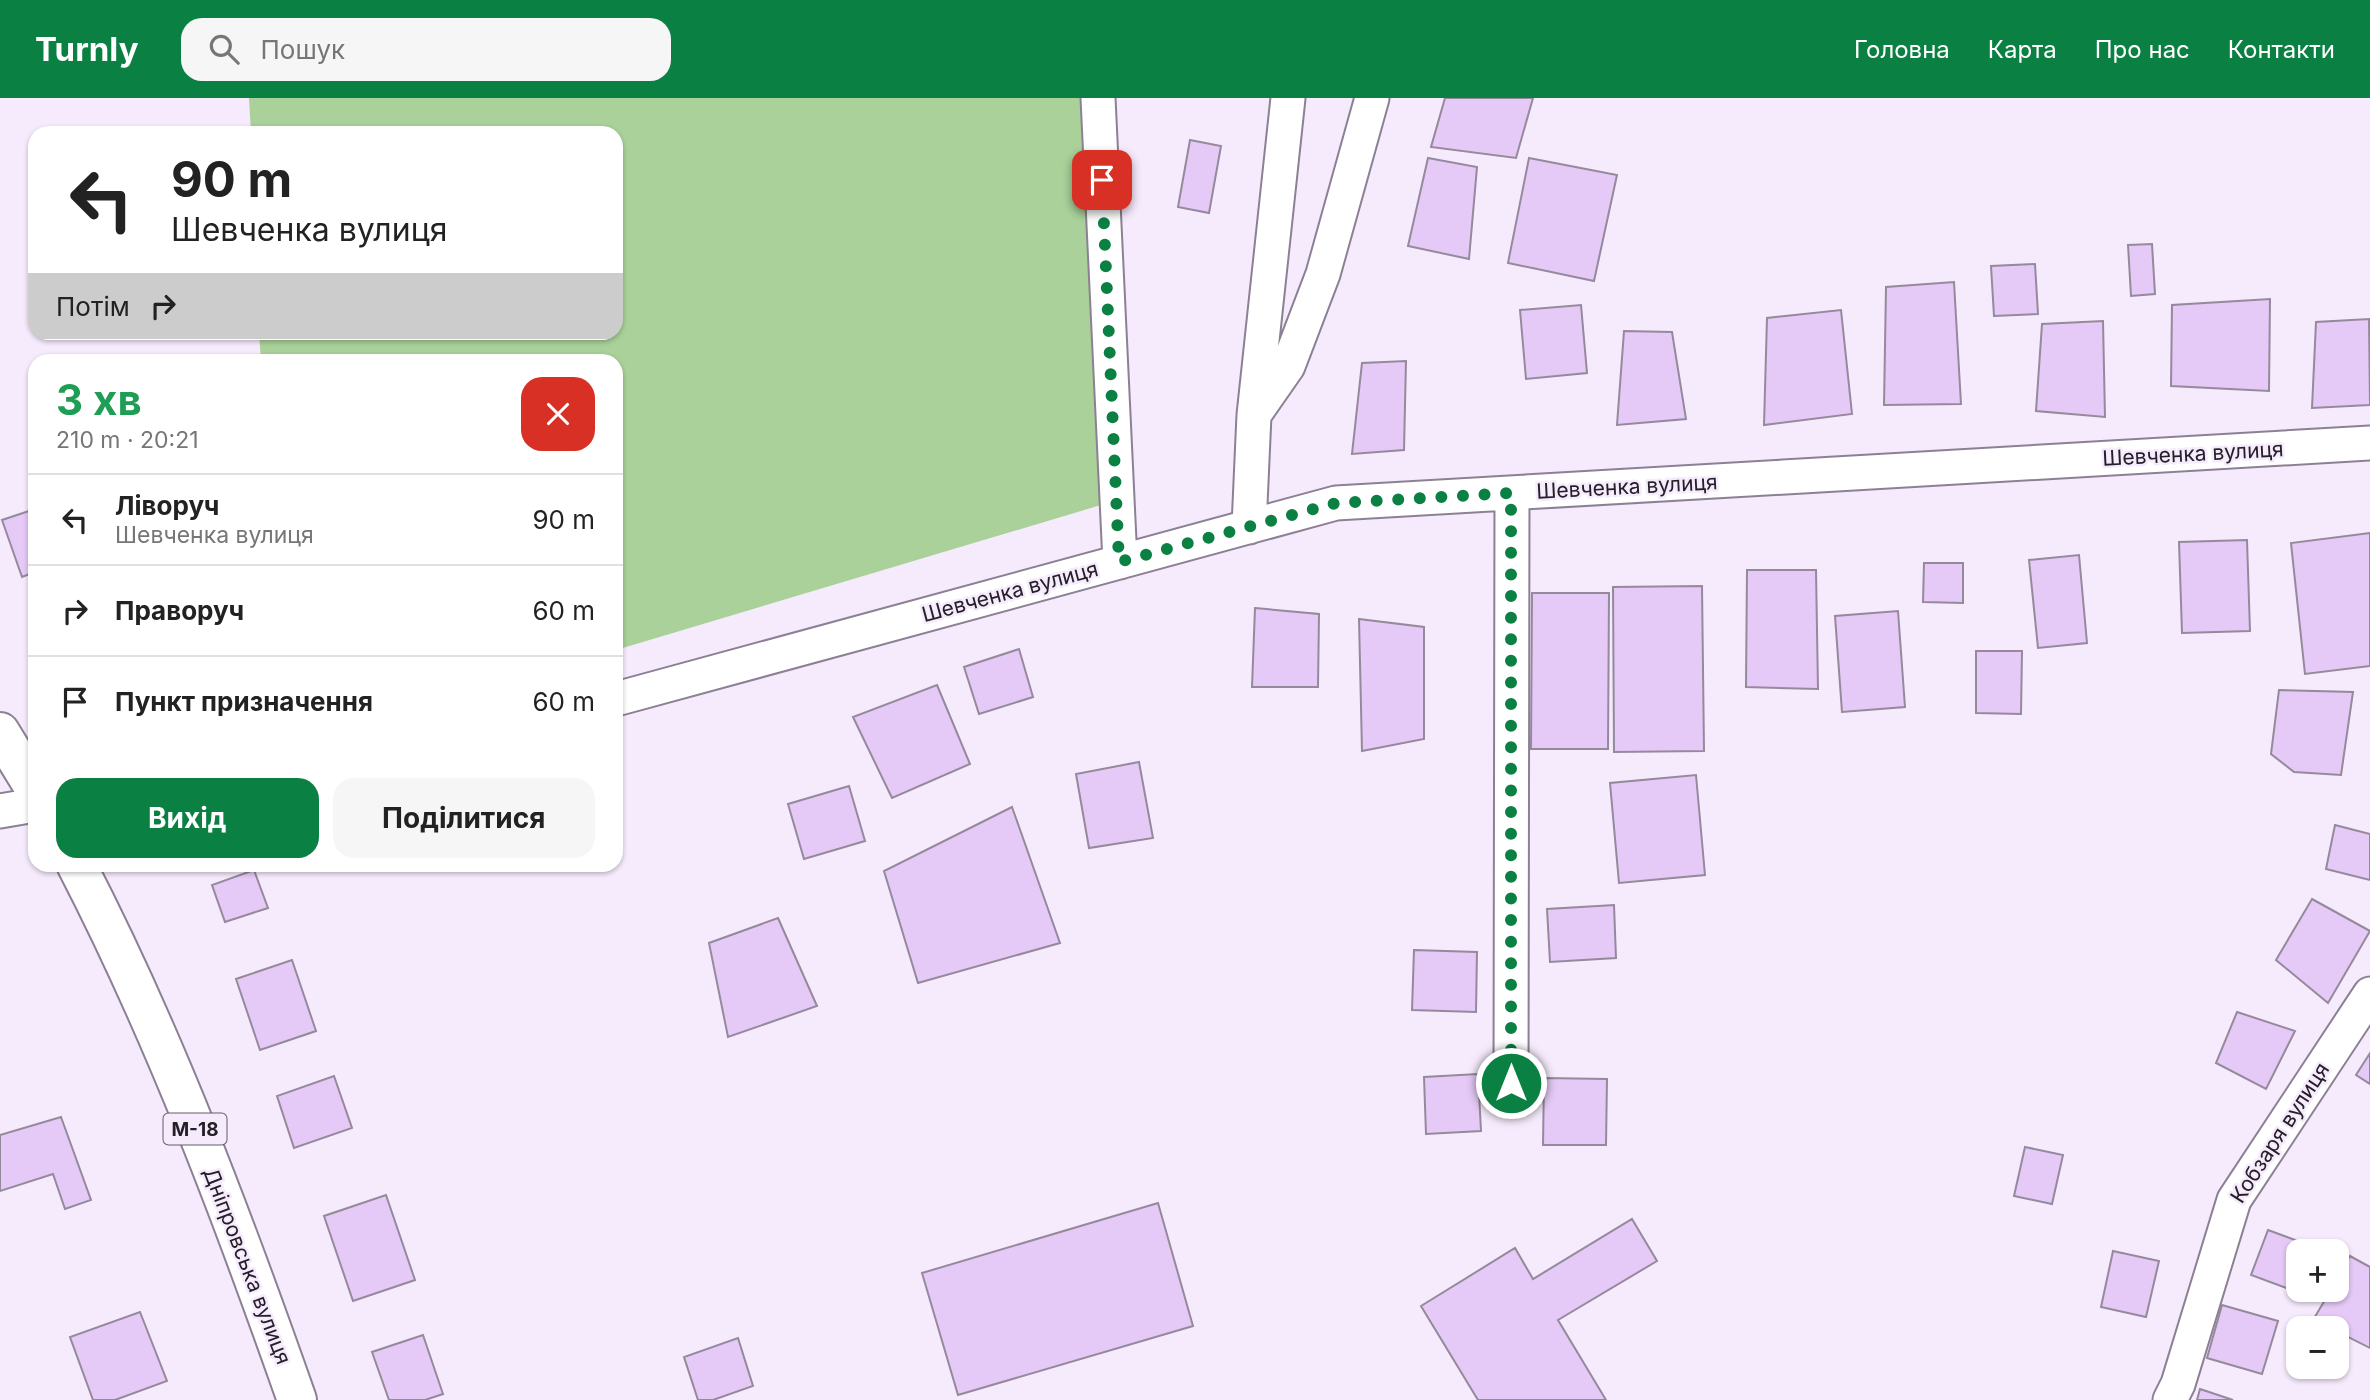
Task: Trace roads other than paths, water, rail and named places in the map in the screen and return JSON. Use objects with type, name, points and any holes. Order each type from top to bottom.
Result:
[{"type":"highway","points":[[0,732],[28,778]]},
{"type":"highway","name":"Дніпровська вулиця","points":[[80,872],[110,930],[165,1054],[252,1273],[297,1400]]},
{"type":"street","points":[[1098,98],[1119,562]]},
{"type":"street","points":[[1248,527],[1254,415],[1288,98]]},
{"type":"street","points":[[1254,415],[1288,366],[1322,274],[1372,98]]},
{"type":"street","name":"Шевченка вулиця","points":[[623,697],[1336,503],[2370,443]]},
{"type":"street","points":[[1511,493],[1511,1083]]},
{"type":"street","points":[[0,811],[28,806]]},
{"type":"street","name":"Кобзаря вулиця","points":[[2170,1400],[2178,1384],[2234,1200],[2370,994]]}]
